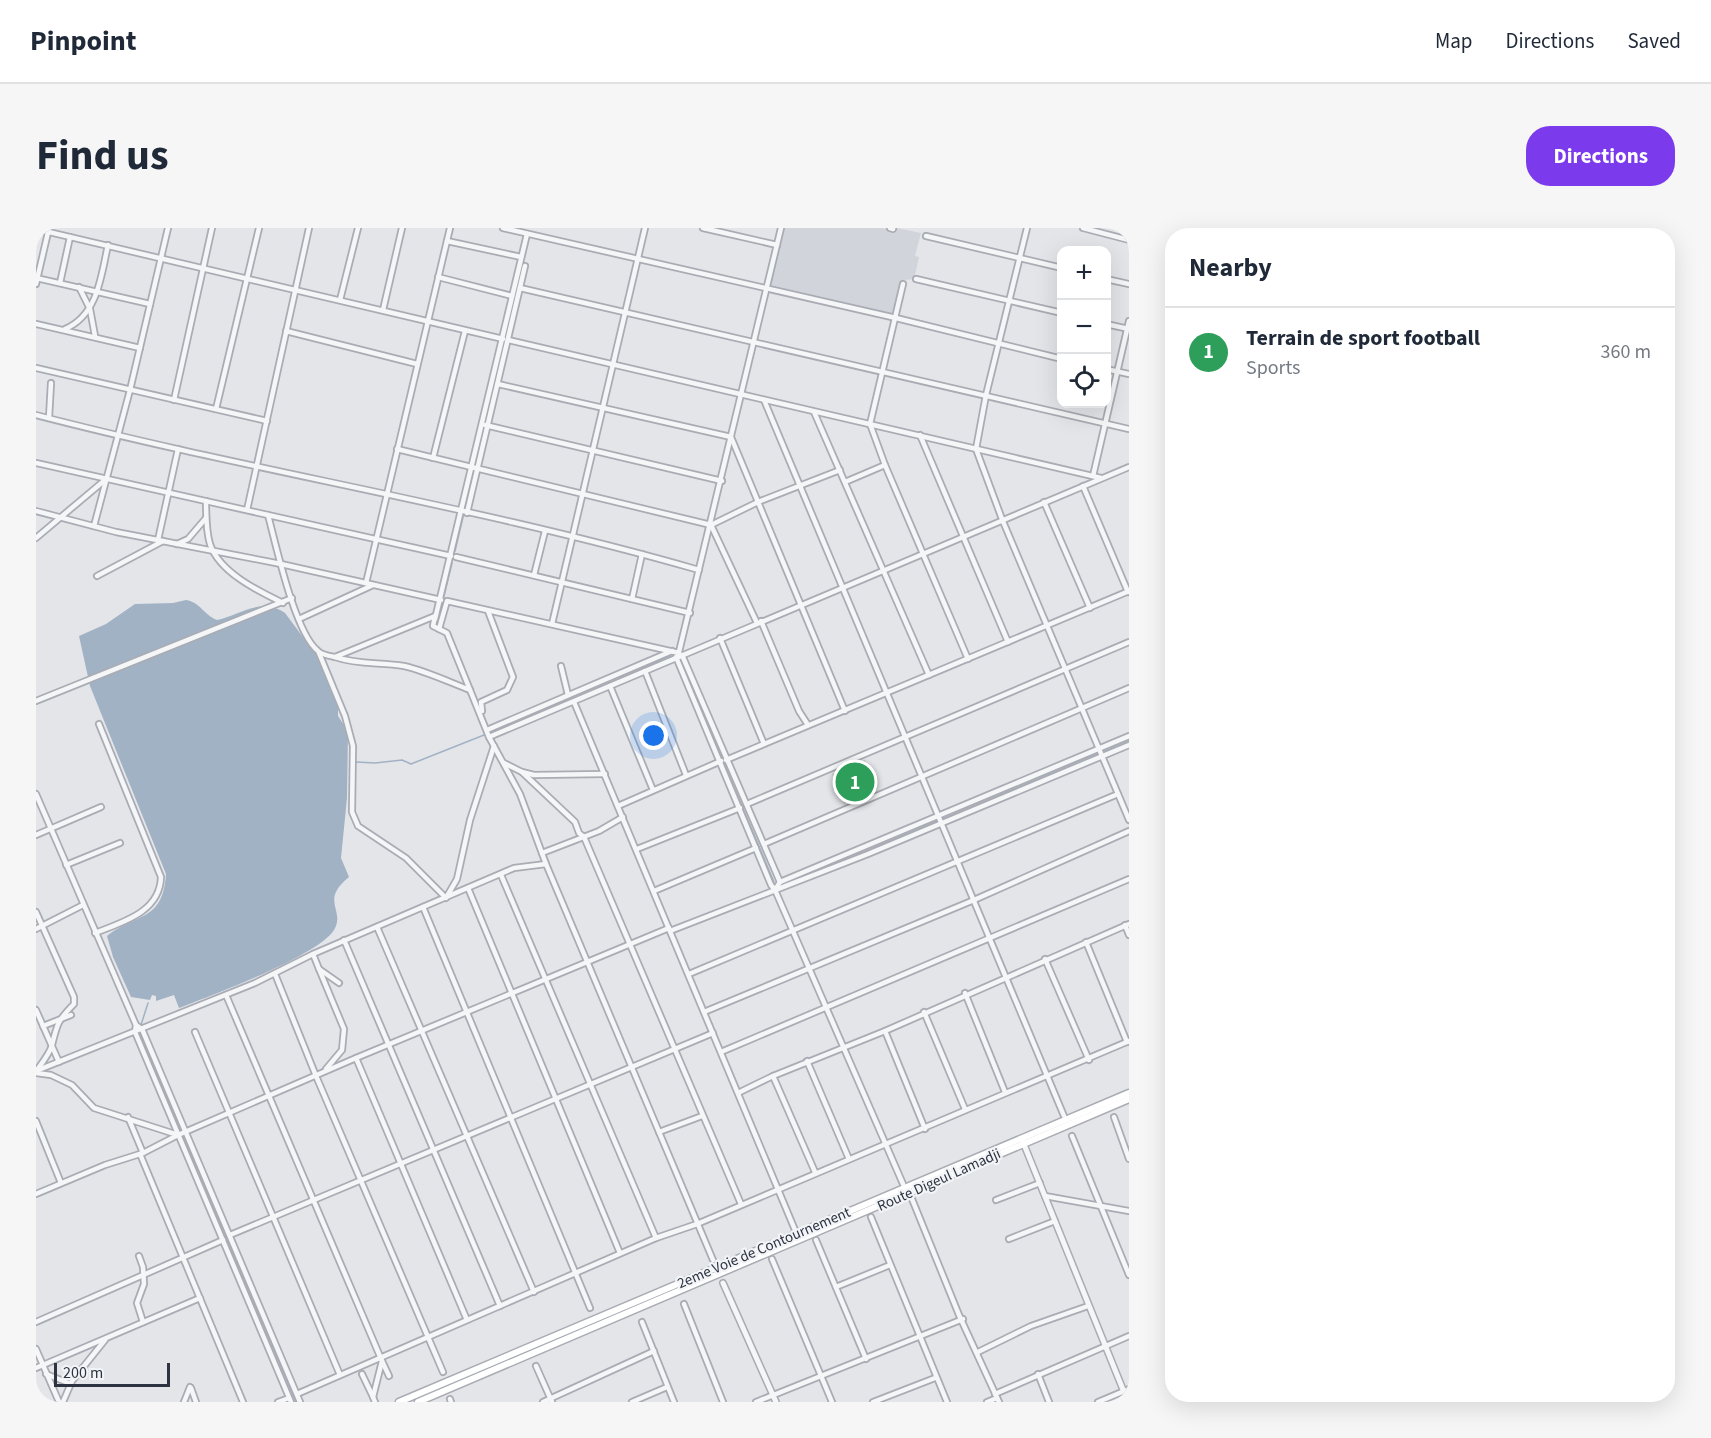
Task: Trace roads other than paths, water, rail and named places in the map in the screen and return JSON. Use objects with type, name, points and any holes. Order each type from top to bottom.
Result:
[{"type":"main road","name":"2eme Voie de Contournement","points":[[399,1402],[1023,1141],[1129,1093]]},
{"type":"main road","name":"Route Digeul Lamadji","points":[[418,1402],[1023,1141],[1129,1099]]},
{"type":"street","points":[[94,526],[130,390],[168,228]]},
{"type":"street","points":[[174,400],[212,228]]},
{"type":"street","points":[[216,409],[259,228]]},
{"type":"street","points":[[247,510],[309,228]]},
{"type":"street","points":[[340,300],[358,228]]},
{"type":"street","points":[[383,310],[402,228]]},
{"type":"street","points":[[366,583],[450,228]]},
{"type":"street","points":[[503,228],[896,318],[1057,358]]},
{"type":"street","points":[[552,624],[645,228]]},
{"type":"street","points":[[703,228],[777,245]]},
{"type":"street","points":[[679,655],[781,228]]},
{"type":"street","points":[[1027,228],[986,395],[976,449],[1002,519],[1129,820]]},
{"type":"street","points":[[1083,228],[1129,240]]},
{"type":"street","points":[[36,229],[1102,478]]},
{"type":"street","points":[[48,230],[36,280],[79,287],[150,304]]},
{"type":"street","points":[[485,425],[498,384],[512,296],[527,234]]},
{"type":"street","points":[[926,236],[1057,267]]},
{"type":"street","points":[[60,283],[70,237]]},
{"type":"street","points":[[447,241],[521,257]]},
{"type":"street","points":[[63,329],[75,324],[90,309],[97,291],[108,245]]},
{"type":"street","points":[[433,626],[454,557],[505,340],[525,266]]},
{"type":"street","points":[[438,277],[512,296]]},
{"type":"street","points":[[916,279],[1057,312]]},
{"type":"street","points":[[1111,280],[1129,284]]},
{"type":"street","points":[[903,284],[881,369],[870,424],[885,465],[968,659]]},
{"type":"street","points":[[79,287],[90,309],[95,336]]},
{"type":"street","points":[[520,288],[881,369],[1129,429]]},
{"type":"street","points":[[1093,476],[1129,321]]},
{"type":"street","points":[[36,324],[140,348]]},
{"type":"street","points":[[1111,325],[1128,329]]},
{"type":"street","points":[[433,458],[465,331]]},
{"type":"street","points":[[286,332],[417,364]]},
{"type":"street","points":[[36,368],[267,421]]},
{"type":"street","points":[[1111,370],[1129,374]]},
{"type":"street","points":[[49,418],[51,382]]},
{"type":"street","points":[[498,384],[604,406],[731,437]]},
{"type":"street","points":[[764,400],[841,590],[958,860],[1064,1116]]},
{"type":"street","points":[[814,412],[929,675]]},
{"type":"street","points":[[36,415],[464,512],[642,554],[699,570]]},
{"type":"street","points":[[485,425],[722,481]]},
{"type":"street","points":[[920,435],[1008,642]]},
{"type":"street","points":[[731,437],[845,711]]},
{"type":"street","points":[[160,540],[178,449]]},
{"type":"street","points":[[397,449],[711,525],[758,502],[840,470]]},
{"type":"street","points":[[36,463],[377,538],[690,613]]},
{"type":"street","points":[[845,482],[885,465]]},
{"type":"street","points":[[489,737],[679,655],[841,590],[1127,467],[1129,476]]},
{"type":"street","points":[[36,538],[105,480]]},
{"type":"street","points":[[618,806],[1128,591],[1083,486]]},
{"type":"street","points":[[206,501],[210,545],[214,551],[235,575],[283,603]]},
{"type":"street","points":[[1044,502],[1090,608]]},
{"type":"street","points":[[36,511],[94,526],[281,564],[441,600]]},
{"type":"street","points":[[268,514],[281,564],[308,640],[319,653],[345,716],[353,746],[352,812],[358,826],[406,858],[446,898]]},
{"type":"street","points":[[177,544],[188,539],[206,518]]},
{"type":"street","points":[[711,525],[759,622],[799,711],[808,725]]},
{"type":"street","points":[[534,575],[545,531]]},
{"type":"street","points":[[97,576],[160,540]]},
{"type":"street","points":[[632,599],[642,554]]},
{"type":"street","points":[[300,619],[374,585]]},
{"type":"street","points":[[36,701],[292,598]]},
{"type":"street","points":[[439,629],[447,601],[672,651],[679,655],[724,761],[756,848],[845,1045],[884,1144],[903,1184]]},
{"type":"street","points":[[488,611],[513,677],[507,690],[481,702],[489,737],[520,794],[546,864],[713,1260]]},
{"type":"street","points":[[335,657],[435,616],[433,626]]},
{"type":"street","points":[[433,626],[447,633],[483,716]]},
{"type":"street","points":[[720,638],[764,744]]},
{"type":"street","points":[[747,804],[1129,642]]},
{"type":"street","points":[[487,730],[672,651]]},
{"type":"street","points":[[319,653],[353,663],[381,662],[408,667],[470,690]]},
{"type":"street","points":[[561,666],[568,696]]},
{"type":"street","points":[[645,671],[686,776]]},
{"type":"street","points":[[610,686],[653,790]]},
{"type":"street","points":[[764,844],[1129,688]]},
{"type":"street","points":[[574,702],[795,1230]]},
{"type":"street","points":[[95,933],[128,920],[149,906],[160,890],[161,877],[99,724]]},
{"type":"street","points":[[36,1194],[142,1153],[182,1133],[388,1044],[466,1014],[628,945],[775,890],[1100,752],[1129,736]]},
{"type":"street","points":[[775,890],[780,882],[940,820],[1100,752],[1129,745]]},
{"type":"street","points":[[446,898],[457,879],[470,820],[494,746]]},
{"type":"street","points":[[724,761],[747,804],[780,882]]},
{"type":"street","points":[[502,762],[522,772],[575,822],[579,833],[584,837],[628,945],[741,1204]]},
{"type":"street","points":[[522,772],[604,774]]},
{"type":"street","points":[[36,794],[136,1025],[135,1032],[230,1235],[300,1402]]},
{"type":"street","points":[[688,974],[1118,794]]},
{"type":"street","points":[[36,835],[101,807]]},
{"type":"street","points":[[637,849],[740,808]]},
{"type":"street","points":[[542,853],[584,837],[623,818]]},
{"type":"street","points":[[705,1012],[974,900],[1129,831]]},
{"type":"street","points":[[66,865],[120,843]]},
{"type":"street","points":[[654,891],[756,848]]},
{"type":"street","points":[[36,1072],[226,995],[344,940],[519,867],[546,864]]},
{"type":"street","points":[[501,875],[656,1238]]},
{"type":"street","points":[[721,1052],[989,936],[1129,879]]},
{"type":"street","points":[[468,888],[620,1253]]},
{"type":"street","points":[[39,927],[83,905]]},
{"type":"street","points":[[423,907],[590,1308]]},
{"type":"street","points":[[36,912],[39,927],[74,997],[74,1004],[60,1020],[52,1036],[52,1046],[36,1072]]},
{"type":"street","points":[[738,1093],[807,1061],[885,1030],[964,993],[1127,925],[1129,935]]},
{"type":"street","points":[[377,927],[534,1292]]},
{"type":"street","points":[[344,940],[500,1306]]},
{"type":"street","points":[[297,1394],[382,1359],[620,1253],[697,1224],[815,1172],[925,1129],[965,1109],[1089,1060],[1128,1042],[1086,942]]},
{"type":"street","points":[[313,954],[344,1029],[342,1050],[324,1072]]},
{"type":"street","points":[[1045,959],[1089,1060]]},
{"type":"street","points":[[319,969],[339,983]]},
{"type":"street","points":[[275,974],[316,1076],[443,1372]]},
{"type":"street","points":[[964,993],[1005,1092]]},
{"type":"street","points":[[226,995],[389,1376]]},
{"type":"street","points":[[36,1010],[59,1062]]},
{"type":"street","points":[[924,1012],[965,1109]]},
{"type":"street","points":[[43,1026],[71,1015]]},
{"type":"street","points":[[136,1025],[142,1029],[223,1240],[290,1400],[278,1402]]},
{"type":"street","points":[[885,1030],[925,1129]]},
{"type":"street","points":[[195,1032],[340,1375]]},
{"type":"street","points":[[230,1235],[713,1033]]},
{"type":"street","points":[[356,1058],[467,1320]]},
{"type":"street","points":[[807,1061],[849,1159]]},
{"type":"street","points":[[36,1072],[51,1075],[72,1085],[94,1108],[182,1133]]},
{"type":"street","points":[[773,1076],[815,1172]]},
{"type":"street","points":[[659,1132],[702,1116]]},
{"type":"street","points":[[128,1117],[243,1402]]},
{"type":"street","points":[[1114,1117],[1129,1159]]},
{"type":"street","points":[[36,1121],[62,1184]]},
{"type":"street","points":[[1072,1136],[1129,1275]]},
{"type":"street","points":[[1023,1141],[1088,1306],[1126,1390],[1128,1402]]},
{"type":"street","points":[[996,1200],[1040,1183]]},
{"type":"street","points":[[1045,1196],[1129,1211]]},
{"type":"street","points":[[912,1199],[997,1398]]},
{"type":"street","points":[[871,1217],[935,1378],[947,1402]]},
{"type":"street","points":[[1009,1239],[1055,1221]]},
{"type":"street","points":[[36,1322],[223,1240]]},
{"type":"street","points":[[816,1240],[867,1359]]},
{"type":"street","points":[[139,1256],[143,1277],[137,1303],[144,1322]]},
{"type":"street","points":[[772,1259],[832,1402]]},
{"type":"street","points":[[836,1287],[890,1265]]},
{"type":"street","points":[[723,1283],[776,1402]]},
{"type":"street","points":[[36,1368],[200,1298]]},
{"type":"street","points":[[684,1304],[723,1402]]},
{"type":"street","points":[[978,1352],[1031,1326],[1088,1306]]},
{"type":"street","points":[[756,1402],[963,1319]]},
{"type":"street","points":[[642,1322],[674,1402]]},
{"type":"street","points":[[987,1402],[1038,1374],[1104,1344],[1129,1336]]},
{"type":"street","points":[[62,1402],[71,1384],[105,1338]]},
{"type":"street","points":[[36,1349],[46,1374],[62,1402]]},
{"type":"street","points":[[543,1402],[552,1400],[654,1351]]},
{"type":"street","points":[[374,1399],[382,1359]]},
{"type":"street","points":[[536,1366],[552,1400]]},
{"type":"street","points":[[46,1374],[71,1384]]},
{"type":"street","points":[[363,1374],[374,1399]]},
{"type":"street","points":[[1038,1374],[1049,1402]]},
{"type":"street","points":[[873,1402],[935,1378]]},
{"type":"street","points":[[184,1402],[190,1387],[196,1402]]},
{"type":"street","points":[[632,1402],[667,1387]]},
{"type":"street","points":[[1098,1402],[1126,1390]]},
{"type":"water","points":[[186,600],[195,603],[217,620],[251,608],[276,608],[285,613],[320,660],[338,702],[338,716],[348,731],[347,798],[341,858],[349,877],[340,885],[336,893],[334,899],[337,923],[334,930],[324,940],[286,963],[179,1008],[174,995],[156,1001],[156,996],[152,995],[150,1000],[131,997],[113,957],[107,936],[154,909],[164,890],[166,874],[90,686],[79,636],[106,624],[135,604],[173,603]]},
{"type":"waterway","points":[[496,377],[518,283]]},
{"type":"waterway","points":[[486,420],[491,395]]},
{"type":"waterway","points":[[476,462],[481,438]]},
{"type":"waterway","points":[[465,506],[473,474]]},
{"type":"waterway","points":[[455,551],[463,517]]},
{"type":"waterway","points":[[444,596],[452,563]]},
{"type":"waterway","points":[[551,709],[670,656]]},
{"type":"waterway","points":[[680,659],[774,882]]},
{"type":"waterway","points":[[492,732],[533,716]]},
{"type":"waterway","points":[[356,762],[375,763],[402,760],[411,764],[484,735]]},
{"type":"waterway","points":[[943,819],[1129,740]]},
{"type":"waterway","points":[[821,870],[937,821]]},
{"type":"waterway","points":[[141,1025],[148,1003]]},
{"type":"waterway","points":[[140,1036],[181,1132]]},
{"type":"waterway","points":[[183,1136],[296,1402]]},
{"type":"place","name":"Terrain de sport football","points":[[855,782]]}]
